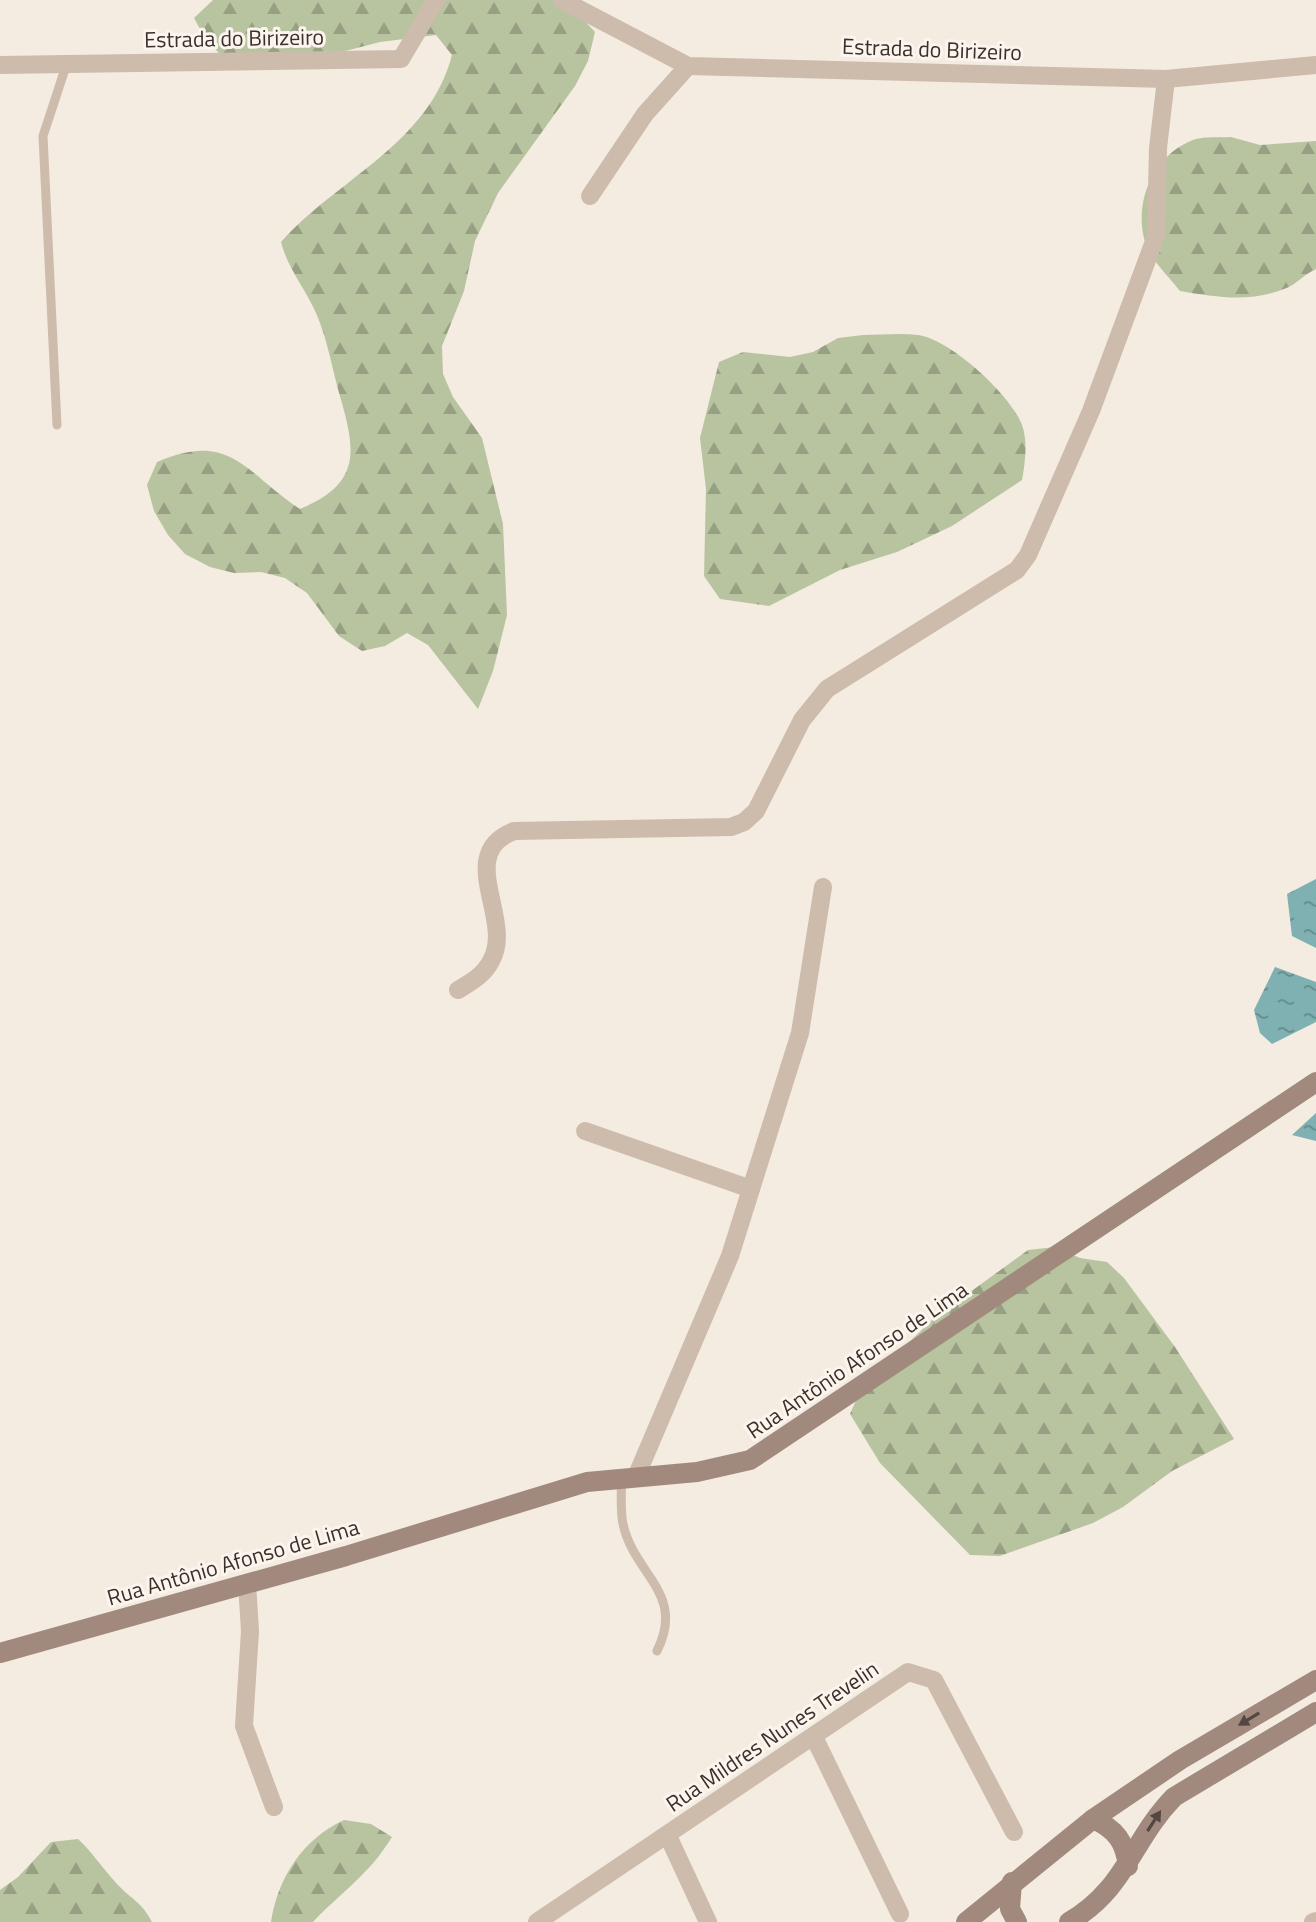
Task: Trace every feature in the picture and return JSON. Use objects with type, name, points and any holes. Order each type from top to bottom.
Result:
[{"type":"main road","name":"Rua Antônio Afonso de Lima","points":[[0,1653],[587,1482],[697,1472],[750,1460],[1316,1082]]},
{"type":"main road","points":[[966,1922],[1093,1819],[1180,1760],[1316,1680]]},
{"type":"main road","points":[[1069,1922],[1098,1901],[1128,1866],[1162,1810],[1174,1797],[1316,1712]]},
{"type":"main road","points":[[1093,1819],[1116,1832],[1126,1852],[1128,1866]]},
{"type":"main road","points":[[1012,1882],[1010,1909],[1017,1922]]},
{"type":"street","name":"Estrada do Birizeiro","points":[[0,65],[401,59],[436,0]]},
{"type":"street","name":"Estrada do Birizeiro","points":[[562,0],[688,66],[1166,79],[1316,65]]},
{"type":"street","points":[[590,196],[645,114],[688,66]]},
{"type":"street","points":[[458,990],[481,975],[493,959],[497,941],[487,861],[490,847],[499,836],[514,831],[731,827],[744,822],[756,811],[802,720],[827,689],[1017,570],[1028,555],[1091,411],[1156,236],[1158,148],[1166,79]]},
{"type":"street","points":[[629,1478],[730,1256],[800,1033],[823,887]]},
{"type":"street","points":[[585,1131],[751,1189]]},
{"type":"street","points":[[247,1583],[250,1631],[244,1726],[274,1807]]},
{"type":"street","name":"Rua Mildres Nunes Trevelin","points":[[537,1922],[908,1672],[934,1680],[1014,1832]]},
{"type":"street","points":[[814,1737],[900,1914]]},
{"type":"street","points":[[668,1836],[708,1922]]},
{"type":"lane","points":[[57,425],[43,136],[66,66]]},
{"type":"lane","points":[[629,1478],[622,1523],[667,1612],[667,1631],[657,1651]]},
{"type":"green space","points":[[213,0],[565,0],[595,32],[588,61],[575,86],[498,193],[475,241],[464,291],[442,346],[443,374],[453,397],[482,438],[503,524],[507,615],[493,671],[478,709],[428,645],[407,633],[385,646],[362,651],[339,636],[307,593],[285,578],[261,572],[234,573],[210,567],[185,554],[168,535],[154,511],[147,485],[157,462],[182,453],[220,453],[236,460],[300,509],[336,487],[345,474],[350,460],[348,428],[326,341],[316,313],[281,242],[403,137],[440,86],[452,55],[436,35],[380,42],[330,55],[224,58],[206,40],[194,18]]},
{"type":"green space","points":[[1231,137],[1260,145],[1316,141],[1316,269],[1288,287],[1258,296],[1219,297],[1180,291],[1146,245],[1142,229],[1144,198],[1157,169],[1179,147],[1197,139]]},
{"type":"green space","points":[[918,335],[946,347],[978,370],[1006,399],[1022,425],[1025,460],[1022,480],[952,526],[897,552],[840,570],[769,606],[720,599],[704,576],[706,489],[700,438],[719,362],[743,352],[790,357],[813,352],[838,338]]},
{"type":"green space","points":[[1055,1247],[1080,1258],[1107,1262],[1124,1278],[1175,1347],[1234,1439],[1172,1471],[1123,1507],[1093,1523],[1000,1556],[970,1555],[880,1463],[850,1414],[861,1389],[933,1319],[1028,1250]]},
{"type":"green space","points":[[344,1820],[371,1824],[392,1837],[364,1873],[313,1922],[271,1922],[274,1905],[295,1861],[316,1838]]},
{"type":"green space","points":[[78,1839],[152,1922],[0,1922],[0,1890],[18,1877],[51,1842]]},
{"type":"water","points":[[1316,879],[1316,948],[1292,936],[1287,894]]},
{"type":"water","points":[[1275,967],[1316,982],[1316,1022],[1272,1044],[1260,1033],[1254,1010]]},
{"type":"water","points":[[1316,1113],[1316,1141],[1292,1135]]}]
